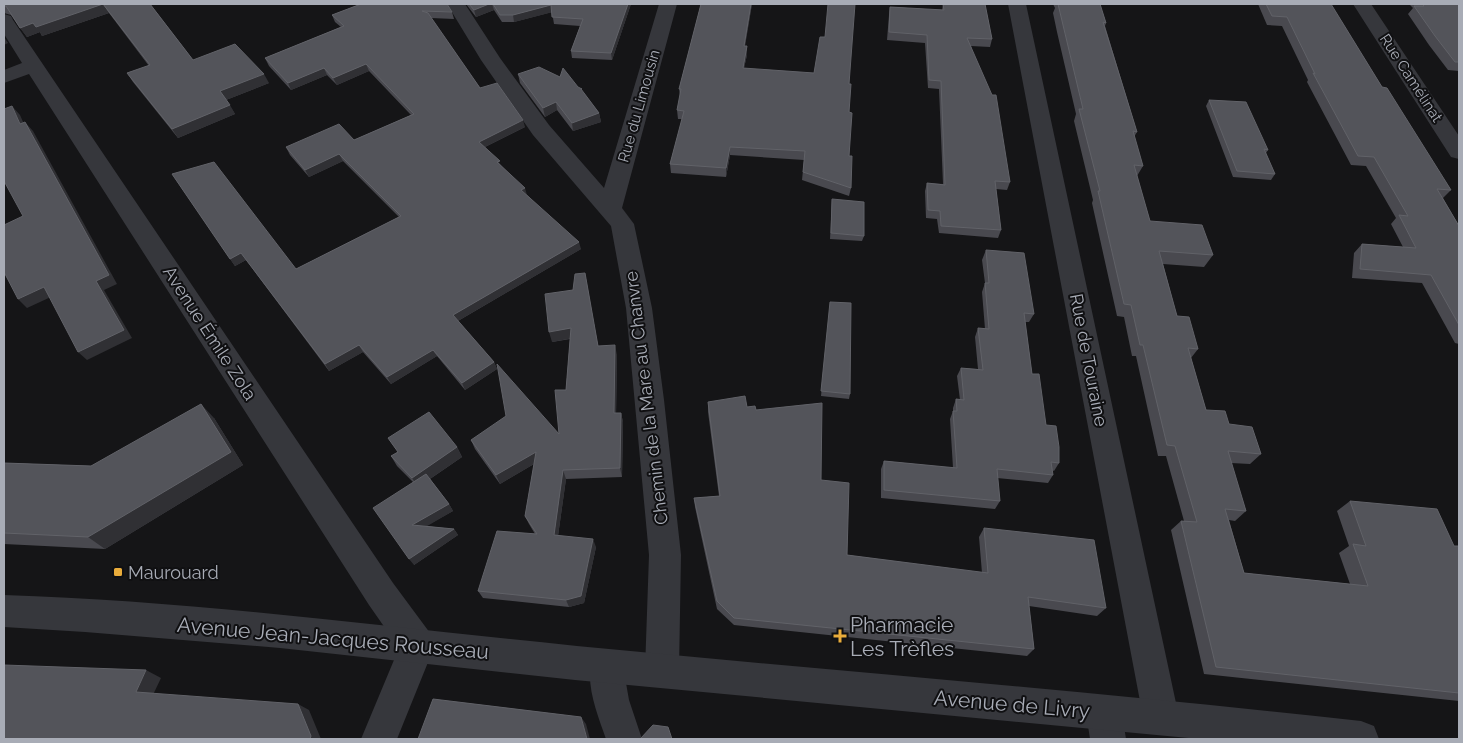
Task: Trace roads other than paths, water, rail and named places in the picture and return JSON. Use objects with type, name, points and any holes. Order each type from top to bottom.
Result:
[{"type":"street","name":"Chemin de la Mare au Chanvre","points":[[456,4],[491,60],[541,130],[622,224],[639,308],[665,555],[662,670]]},
{"type":"street","name":"Rue du Limousin","points":[[610,208],[668,4]]},
{"type":"street","name":"Rue de Touraine","points":[[1016,4],[1161,717]]},
{"type":"street","name":"Rue Camélinat","points":[[1362,4],[1459,152]]},
{"type":"street","name":"Avenue Émile Zola","points":[[4,20],[381,594],[418,645]]},
{"type":"street","points":[[4,77],[34,66]]},
{"type":"street","name":"Avenue Jean-Jacques Rousseau","points":[[4,611],[270,630],[606,666],[662,670]]},
{"type":"street","points":[[379,739],[418,645]]},
{"type":"street","points":[[606,666],[612,700],[624,739]]},
{"type":"street","name":"Avenue de Livry","points":[[662,670],[1106,726],[1161,717],[1361,739]]},
{"type":"place","name":"Maurouard","points":[[118,572]]},
{"type":"place","name":"Pharmacie Les Trèfles","points":[[840,636]]}]
